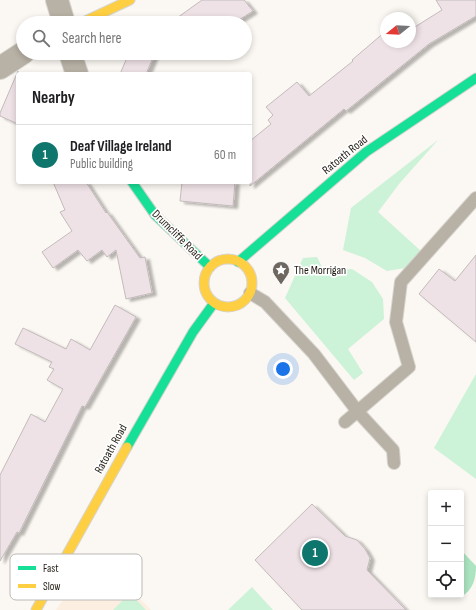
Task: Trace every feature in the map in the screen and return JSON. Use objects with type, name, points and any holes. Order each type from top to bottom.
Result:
[{"type":"main road","points":[[96,16],[130,0]]},
{"type":"main road","name":"Ratoath Road","points":[[238,262],[366,152],[476,78]]},
{"type":"main road","name":"Drumcliffe Road","points":[[133,184],[155,215],[210,267]]},
{"type":"main road","points":[[225,259],[234,260],[247,269],[251,277],[252,285],[250,293],[245,300],[230,308],[221,307],[214,303],[208,297],[203,281],[205,273],[210,267],[217,261],[225,259]]},
{"type":"main road","name":"Ratoath Road","points":[[67,554],[152,401],[193,332],[214,303]]},
{"type":"main road","name":"Ratoath Road","points":[[36,610],[42,600]]},
{"type":"street","points":[[57,0],[62,16]]},
{"type":"street","points":[[0,68],[16,58]]},
{"type":"street","points":[[72,60],[76,72]]},
{"type":"lane","points":[[345,422],[409,367],[396,322],[401,282],[476,198]]},
{"type":"lane","points":[[250,293],[265,302],[314,354],[358,412],[393,450],[394,463]]},
{"type":"shaded area","points":[[63,600],[141,600],[151,610],[56,610]]},
{"type":"green space","points":[[438,140],[399,184],[378,212],[422,252],[405,268],[387,271],[365,258],[343,250],[351,208]]},
{"type":"green space","points":[[317,257],[324,271],[352,269],[372,282],[383,299],[384,319],[348,349],[363,373],[354,380],[285,298],[303,258]]},
{"type":"green space","points":[[476,374],[476,479],[434,448]]},
{"type":"green space","points":[[464,553],[476,566],[473,583],[464,594]]},
{"type":"green space","points":[[252,587],[273,610],[228,610]]},
{"type":"green space","points":[[123,600],[137,600],[146,610],[113,610]]},
{"type":"building","points":[[202,0],[244,0],[253,11],[245,16],[180,16]]},
{"type":"building","points":[[436,0],[476,0],[476,16],[429,44],[346,111],[344,109],[250,186],[250,184],[252,184],[252,139],[271,124],[268,120],[273,115],[266,107],[297,82],[309,96],[353,61],[352,60],[380,36],[380,48],[416,48],[416,26],[442,10]]},
{"type":"building","points":[[126,60],[152,60],[147,72],[121,72]]},
{"type":"building","points":[[16,76],[16,123],[0,116]]},
{"type":"building","points":[[54,184],[87,184],[106,213],[107,212],[140,258],[145,257],[152,293],[126,299],[116,250],[107,257],[102,250],[87,261],[78,250],[53,268],[42,252],[72,231],[60,212],[65,210]]},
{"type":"building","points":[[182,184],[235,184],[233,206],[180,201]]},
{"type":"building","points":[[476,255],[476,342],[419,294],[439,269],[455,281]]},
{"type":"building","points":[[115,305],[136,317],[85,407],[82,406],[19,533],[17,532],[0,561],[0,475],[31,414],[45,422],[63,389],[47,380],[54,369],[49,367],[52,362],[15,344],[23,328],[66,349],[71,339],[90,350]]},
{"type":"building","points":[[312,504],[345,536],[357,540],[365,549],[370,558],[367,570],[406,610],[302,610],[255,560]]},
{"type":"traffic: fast","points":[[238,262],[366,152],[476,78]]},
{"type":"traffic: fast","points":[[133,184],[155,215],[210,267]]},
{"type":"traffic: fast","points":[[127,447],[193,332],[214,303]]},
{"type":"traffic: slow","points":[[96,16],[130,0]]},
{"type":"traffic: slow","points":[[223,259],[233,259],[245,266],[252,278],[252,283],[252,288],[245,300],[233,307],[223,307],[215,303],[208,296],[204,288],[204,278],[208,270],[215,263],[223,259]]},
{"type":"traffic: slow","points":[[67,554],[127,447]]},
{"type":"traffic: slow","points":[[36,610],[42,600]]},
{"type":"place","name":"The Morrigan","points":[[281,285]]},
{"type":"place","name":"Deaf Village Ireland","points":[[315,553]]}]
